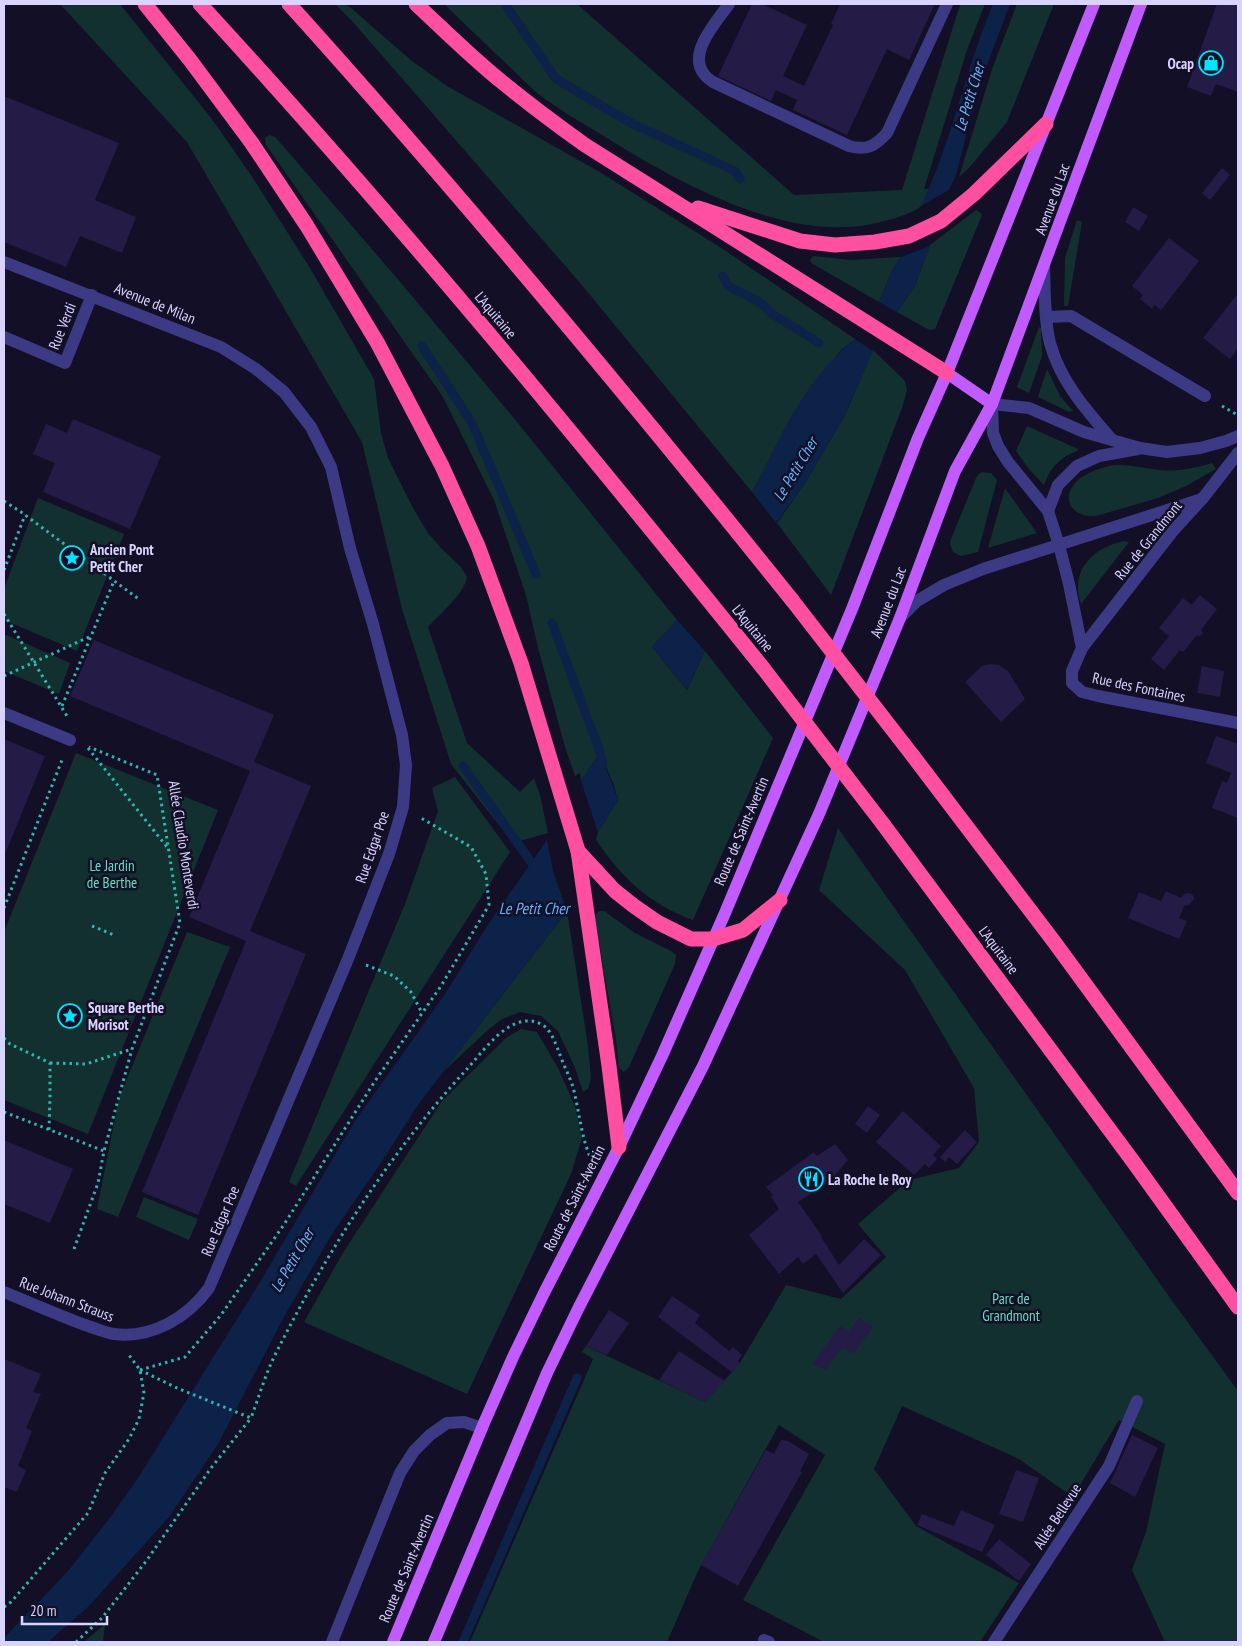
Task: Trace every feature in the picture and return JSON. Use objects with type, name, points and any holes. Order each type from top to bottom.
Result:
[{"type":"highway","points":[[144,4],[190,60],[251,142],[307,226],[377,342],[442,466],[478,546],[521,664],[578,851],[609,1066],[618,1147]]},
{"type":"highway","name":"L'Aquitaine","points":[[200,4],[323,141],[493,338],[763,668],[883,824],[1132,1160],[1238,1307]]},
{"type":"highway","points":[[289,4],[555,310],[792,600],[1055,943],[1238,1193]]},
{"type":"highway","points":[[416,4],[466,52],[542,114],[585,145],[947,373]]},
{"type":"highway","points":[[676,201],[800,241],[835,245],[891,240],[909,236],[941,221],[974,194],[1046,124]]},
{"type":"highway","points":[[578,851],[615,891],[657,922],[691,939],[713,939],[743,930],[780,900]]},
{"type":"main road","name":"Avenue du Lac","points":[[784,770],[852,609],[918,438],[947,373],[1094,4]]},
{"type":"main road","name":"Avenue du Lac","points":[[780,900],[819,814],[900,618],[955,471],[992,404],[1141,4]]},
{"type":"main road","points":[[947,373],[992,404]]},
{"type":"main road","name":"Route de Saint-Avertin","points":[[393,1642],[482,1428],[544,1293],[662,1056],[784,770]]},
{"type":"main road","points":[[434,1642],[547,1373],[703,1066],[780,900]]},
{"type":"street","points":[[729,4],[703,42],[699,52],[699,63],[703,74],[713,82],[858,149],[867,148],[877,143],[887,133],[947,4]]},
{"type":"street","name":"Avenue de Milan","points":[[4,262],[221,347],[256,369],[284,392]]},
{"type":"street","points":[[1044,266],[1050,343],[1062,374],[1081,404],[1112,440]]},
{"type":"street","name":"Rue Verdi","points":[[4,337],[65,363],[92,295]]},
{"type":"street","points":[[1047,317],[1071,316],[1205,396]]},
{"type":"street","name":"Rue Edgar Poe","points":[[200,1300],[209,1288],[348,959],[389,854],[403,807],[406,765],[402,735],[373,624],[350,548],[331,467],[312,427],[284,392]]},
{"type":"street","points":[[1082,648],[1069,584],[1048,510],[1008,462],[998,446],[993,434],[992,404],[1029,408],[1084,432],[1140,448],[1167,452],[1200,448],[1238,436]]},
{"type":"street","points":[[1048,510],[1058,485],[1078,466],[1099,456],[1140,448]]},
{"type":"street","name":"Rue de Grandmont","points":[[1082,648],[1172,532],[1204,498],[1238,453]]},
{"type":"street","points":[[900,618],[918,601],[944,585],[983,569],[1204,498]]},
{"type":"street","name":"Rue des Fontaines","points":[[1082,648],[1072,671],[1072,683],[1082,692],[1238,723]]},
{"type":"street","points":[[4,713],[70,740]]},
{"type":"street","name":"Rue Johann Strauss","points":[[4,1292],[73,1320],[114,1334],[133,1334],[150,1331],[174,1322],[200,1300]]},
{"type":"street","name":"Allée Bellevue","points":[[994,1642],[1109,1466],[1136,1401]]},
{"type":"street","points":[[332,1642],[400,1473],[414,1451],[430,1435],[447,1423],[464,1422],[482,1428]]},
{"type":"path","points":[[4,501],[140,600]]},
{"type":"path","points":[[4,570],[25,515]]},
{"type":"path","points":[[49,732],[62,707],[114,581]]},
{"type":"path","points":[[4,676],[90,636]]},
{"type":"path","points":[[4,908],[70,740]]},
{"type":"path","name":"Allée Claudio Monteverdi","points":[[70,740],[157,774],[180,923],[132,1049],[104,1151],[98,1182],[74,1249]]},
{"type":"path","points":[[140,1370],[185,1357],[221,1315],[285,1223],[375,1080],[441,986],[489,905],[486,874],[471,847],[403,807]]},
{"type":"path","points":[[92,926],[114,934]]},
{"type":"path","points":[[348,959],[394,976],[411,992],[422,1013]]},
{"type":"path","points":[[76,1642],[102,1618],[147,1560],[211,1468],[251,1418],[274,1356],[364,1200],[413,1132],[500,1032],[514,1024],[527,1021],[541,1024],[552,1036],[572,1087],[588,1151],[601,1181]]},
{"type":"path","points":[[4,1038],[10,1044],[50,1063],[86,1064],[132,1049]]},
{"type":"path","points":[[49,1130],[50,1063]]},
{"type":"path","points":[[4,1112],[104,1151]]},
{"type":"path","points":[[140,1370],[251,1418]]},
{"type":"path","points":[[4,1608],[88,1513],[105,1473],[129,1439],[139,1419],[144,1393],[140,1370]]},
{"type":"green space","points":[[60,4],[120,4],[211,118],[249,172],[310,268],[374,379],[381,433],[388,458],[413,508],[428,533],[461,567],[467,577],[457,597],[428,627],[467,743],[520,792],[534,778],[540,795],[548,833],[513,843],[451,764],[402,609],[362,442],[187,142]]},
{"type":"green space","points":[[335,4],[345,4],[351,8],[412,61],[447,86],[598,171],[720,247],[855,339],[840,351],[778,443],[752,492],[581,284],[352,21]]},
{"type":"green space","points":[[444,4],[577,4],[794,195],[902,190],[961,4],[985,4],[967,50],[924,189],[929,189],[925,200],[912,212],[890,220],[872,224],[839,227],[804,224],[769,217],[734,205],[700,190],[635,155],[572,117],[537,93]]},
{"type":"green space","points":[[1017,4],[1054,4],[1007,122],[969,168],[959,177],[992,69]]},
{"type":"green space","points":[[269,135],[275,137],[284,147],[402,284],[513,417],[677,620],[652,647],[687,690],[705,651],[773,738],[693,920],[677,914],[650,898],[627,878],[596,840],[598,832],[618,800],[613,783],[600,752],[581,781],[580,773],[575,776],[565,747],[538,648],[526,595],[494,500],[443,397],[266,145],[265,138]]},
{"type":"green space","points":[[976,210],[982,215],[935,329],[929,330],[897,312],[915,286],[930,245]]},
{"type":"green space","points":[[1077,220],[1082,222],[1068,306],[1064,306],[1065,258]]},
{"type":"green space","points":[[813,256],[850,260],[901,257],[891,272],[879,302],[811,263],[810,260]]},
{"type":"green space","points":[[1039,327],[1041,328],[1042,356],[1029,393],[1017,387]]},
{"type":"green space","points":[[873,350],[905,381],[907,390],[902,408],[831,595],[777,523],[805,483],[845,415]]},
{"type":"green space","points":[[1047,369],[1060,396],[1073,411],[1069,412],[1038,397]]},
{"type":"green space","points":[[1027,426],[1078,449],[1056,464],[1049,473],[1044,485],[1016,451]]},
{"type":"green space","points":[[1212,463],[1216,469],[1186,486],[1158,498],[1096,516],[1089,516],[1076,511],[1069,502],[1070,490],[1078,480],[1089,473],[1105,467],[1125,465],[1172,470],[1193,468]]},
{"type":"green space","points":[[982,472],[991,473],[997,480],[978,552],[961,556],[953,552],[950,544],[951,539],[976,478]]},
{"type":"green space","points":[[1005,488],[1037,533],[988,548]]},
{"type":"green space","points":[[38,498],[124,534],[77,651],[4,620],[4,589]]},
{"type":"green space","points":[[1124,541],[1129,542],[1081,604],[1078,581],[1086,562],[1103,549]]},
{"type":"green space","points":[[4,634],[70,663],[59,694],[4,671]]},
{"type":"green space","name":"Square Berthe Morisot","points":[[76,753],[218,810],[88,1134],[4,1100],[4,932]]},
{"type":"green space","points":[[455,777],[510,852],[296,1186],[289,1182],[405,904],[438,811],[432,788]]},
{"type":"green space","name":"Parc de Grandmont","points":[[838,828],[1238,1391],[1238,1642],[1165,1642],[1132,1570],[1146,1532],[1165,1444],[1119,1420],[1073,1497],[1019,1459],[902,1406],[874,1469],[916,1526],[1019,1583],[980,1642],[824,1642],[743,1600],[825,1455],[779,1425],[698,1571],[667,1642],[470,1642],[593,1359],[582,1352],[586,1346],[705,1402],[740,1363],[786,1285],[841,1299],[886,1257],[858,1224],[909,1180],[959,1168],[979,1142],[974,1088],[905,970],[819,890]]},
{"type":"green space","points":[[567,911],[588,1046],[591,1078],[588,1089],[583,1092],[575,1068],[558,1031],[541,1016],[520,1012],[502,1019],[489,1029],[443,1072]]},
{"type":"green space","points":[[599,911],[604,911],[635,933],[676,955],[675,964],[629,1067],[624,1072],[619,1068],[616,1039],[595,919]]},
{"type":"green space","points":[[187,932],[230,947],[118,1217],[97,1209],[119,1098]]},
{"type":"green space","points":[[521,1029],[537,1032],[558,1068],[575,1106],[582,1138],[571,1174],[467,1394],[304,1322],[344,1251],[442,1101],[506,1038]]},
{"type":"green space","points":[[144,1197],[198,1219],[189,1240],[136,1217]]},
{"type":"green space","points":[[105,1624],[103,1642],[84,1642]]},
{"type":"water","points":[[993,4],[1010,4],[978,89],[956,175],[949,190],[921,206],[950,131],[974,54]]},
{"type":"water","points":[[930,246],[915,286],[897,312],[879,302],[891,272],[901,257]]},
{"type":"water","points":[[855,339],[873,351],[845,415],[805,483],[776,523],[752,492],[784,430],[808,390],[821,372]]},
{"type":"water","points":[[677,620],[705,651],[687,690],[652,647]]},
{"type":"water","points":[[600,752],[618,800],[598,832],[581,781]]},
{"type":"water","name":"Le Petit Cher","points":[[547,840],[553,871],[567,911],[417,1106],[383,1160],[332,1234],[285,1315],[218,1444],[169,1517],[89,1606],[48,1642],[4,1642],[4,1638],[68,1571],[138,1478],[254,1292],[355,1121],[445,994],[489,923]]},
{"type":"building","points":[[752,4],[762,4],[807,25],[783,76],[804,86],[833,25],[831,24],[840,4],[935,4],[909,60],[887,49],[847,135],[793,110],[797,100],[776,90],[771,101],[718,76]]},
{"type":"building","points":[[1217,4],[1238,4],[1238,92],[1216,84],[1211,96],[1187,87]]},
{"type":"building","points":[[4,96],[119,143],[95,200],[136,217],[122,253],[80,236],[66,267],[4,242]]},
{"type":"building","points":[[1222,168],[1230,175],[1210,200],[1202,193]]},
{"type":"building","points":[[1133,207],[1148,216],[1139,231],[1125,222]]},
{"type":"building","points":[[1169,238],[1199,261],[1161,310],[1155,305],[1152,309],[1140,299],[1143,295],[1132,286]]},
{"type":"building","points":[[1236,296],[1238,297],[1238,348],[1230,359],[1203,338]]},
{"type":"building","points":[[73,419],[161,456],[130,529],[43,492],[55,463],[33,454],[46,424],[67,433]]},
{"type":"building","points":[[1200,595],[1217,609],[1201,630],[1203,633],[1200,637],[1197,635],[1183,652],[1180,650],[1164,670],[1151,659],[1169,636],[1159,628],[1183,598],[1192,605]]},
{"type":"building","points":[[94,640],[274,715],[254,762],[311,786],[250,931],[306,954],[198,1215],[142,1192],[246,941],[189,917],[250,771],[70,696]]},
{"type":"building","points":[[999,665],[1008,671],[1025,699],[1001,722],[965,682],[982,666]]},
{"type":"building","points":[[1202,666],[1224,671],[1220,697],[1197,693]]},
{"type":"building","points":[[1216,736],[1238,744],[1238,818],[1212,808],[1222,781],[1227,783],[1231,773],[1206,763]]},
{"type":"building","points":[[4,739],[45,756],[4,857]]},
{"type":"building","points":[[1166,891],[1181,898],[1184,894],[1190,893],[1193,895],[1194,899],[1189,905],[1184,906],[1179,918],[1187,921],[1179,939],[1128,918],[1139,892],[1161,901]]},
{"type":"building","points":[[868,1106],[880,1115],[867,1133],[855,1124]]},
{"type":"building","points":[[903,1111],[941,1146],[933,1155],[937,1159],[929,1168],[925,1164],[914,1175],[876,1142]]},
{"type":"building","points":[[965,1130],[977,1142],[957,1164],[949,1157],[945,1162],[940,1157]]},
{"type":"building","points":[[4,1140],[73,1169],[50,1223],[4,1204]]},
{"type":"building","points":[[835,1144],[848,1160],[831,1180],[798,1202],[822,1236],[839,1265],[864,1239],[881,1255],[843,1293],[816,1254],[803,1264],[798,1257],[779,1274],[749,1235],[779,1209],[771,1197],[773,1195],[766,1187],[814,1152],[817,1156]]},
{"type":"building","points":[[672,1296],[700,1315],[695,1323],[729,1351],[733,1347],[742,1355],[738,1361],[740,1363],[733,1373],[658,1317]]},
{"type":"building","points":[[609,1310],[629,1323],[607,1355],[586,1346]]},
{"type":"building","points":[[859,1318],[873,1327],[854,1354],[842,1348],[826,1370],[812,1364],[840,1326],[849,1331]]},
{"type":"building","points":[[679,1351],[725,1381],[705,1402],[659,1380]]},
{"type":"building","points":[[4,1359],[41,1374],[33,1392],[41,1394],[26,1428],[32,1431],[18,1466],[26,1470],[17,1492],[4,1487]]},
{"type":"building","points":[[1132,1435],[1158,1448],[1135,1497],[1110,1483]]},
{"type":"building","points":[[781,1440],[788,1441],[809,1454],[800,1471],[802,1472],[738,1586],[701,1565],[766,1450],[774,1454]]},
{"type":"building","points":[[1016,1470],[1039,1478],[1023,1522],[999,1514]]},
{"type":"building","points":[[961,1510],[995,1525],[982,1552],[917,1525],[922,1514],[954,1526]]},
{"type":"building","points":[[999,1539],[1031,1564],[1019,1581],[986,1555]]},
{"type":"waterway","points":[[505,4],[556,79],[631,123],[735,171],[740,179]]},
{"type":"waterway","points":[[723,276],[728,286],[761,303],[772,314],[819,343]]},
{"type":"waterway","points":[[422,346],[472,423],[536,574]]},
{"type":"waterway","points":[[552,623],[603,764]]},
{"type":"waterway","points":[[463,766],[538,872]]},
{"type":"waterway","points":[[463,1642],[577,1378]]},
{"type":"place","name":"Ocap","points":[[1211,63]]},
{"type":"place","name":"Ancien Pont Petit Cher","points":[[72,558]]},
{"type":"place","name":"Square Berthe Morisot","points":[[70,1016]]},
{"type":"place","name":"La Roche le Roy","points":[[811,1179]]},
{"type":"park label","name":"Le Jardin de Berthe","points":[[112,874]]}]
